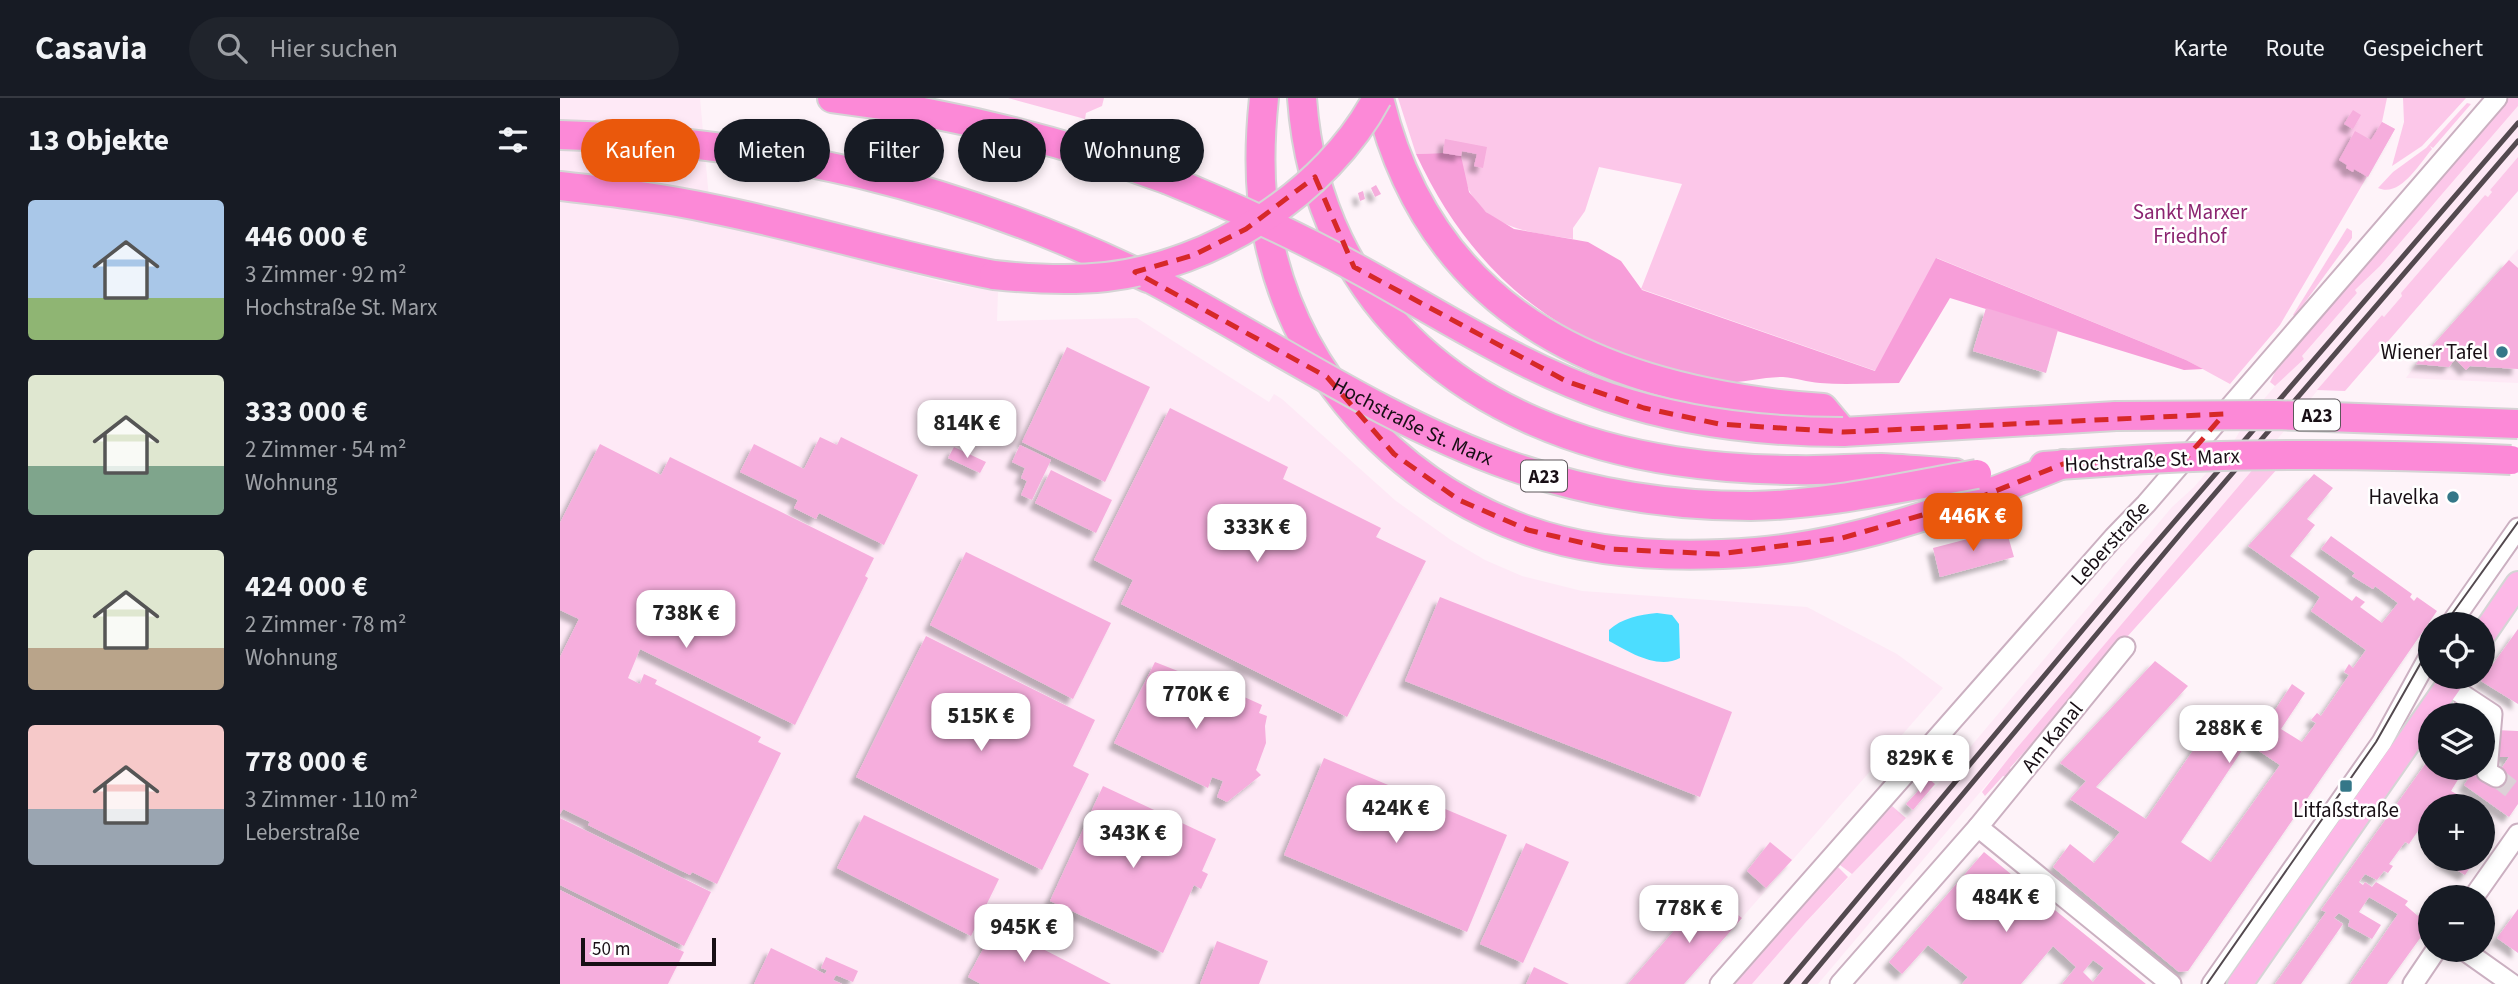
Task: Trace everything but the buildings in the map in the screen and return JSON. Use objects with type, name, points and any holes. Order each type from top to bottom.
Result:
[{"type":"highway","name":"Hochstraße St. Marx","points":[[832,98],[987,124],[1067,145],[1166,179],[1264,220],[1505,352],[1566,381],[1608,397],[1680,417],[1730,426],[1790,432],[1843,432],[2185,414],[2367,416],[2518,424]]},
{"type":"highway","points":[[1264,98],[1260,171],[1268,236],[1275,267],[1299,329],[1317,363],[1341,398],[1394,454],[1424,478],[1459,499],[1528,530],[1609,549],[1649,553],[1719,554],[1801,546],[1887,527],[1968,502],[2063,464]]},
{"type":"highway","points":[[1302,98],[1309,152],[1321,195],[1337,237],[1356,271],[1404,333],[1446,371],[1501,407],[1571,436],[1626,452],[1700,464],[1795,470],[1880,468],[1977,474]]},
{"type":"highway","points":[[1378,98],[1401,166],[1422,206],[1449,248],[1476,279],[1510,309],[1545,334],[1620,370],[1658,382],[1736,399],[1823,408],[1843,432]]},
{"type":"highway","points":[[560,186],[630,194],[712,208],[940,265],[994,275],[1037,280],[1108,277],[1153,268],[1194,255],[1237,235],[1279,208],[1317,176],[1345,144],[1378,98]]},
{"type":"highway","name":"Hochstraße St. Marx","points":[[560,135],[675,141],[768,154],[864,173],[955,199],[1046,232],[1144,276],[1363,398],[1444,438],[1509,465],[1585,488],[1660,501],[1752,506],[1847,496],[1977,474],[2063,464],[2199,455],[2395,455],[2518,460]]},
{"type":"main road","points":[[2495,618],[2518,584]]},
{"type":"main road","points":[[2240,984],[2445,689]]},
{"type":"street","name":"Leberstraße","points":[[1720,984],[1845,840],[2155,494],[2497,98]]},
{"type":"street","points":[[2459,612],[2518,528]]},
{"type":"street","name":"Am Kanal","points":[[1840,984],[1978,827],[2125,647]]},
{"type":"street","points":[[2212,984],[2382,742],[2418,677]]},
{"type":"street","points":[[2461,689],[2492,715],[2487,772],[2496,777]]},
{"type":"street","points":[[1978,827],[2171,984]]},
{"type":"street","points":[[2482,885],[2518,834]]},
{"type":"street","points":[[2413,984],[2428,962]]},
{"type":"street","points":[[2481,962],[2512,984]]},
{"type":"highlighted area","points":[[1315,177],[1354,267],[1566,381],[1644,408],[1719,424],[1843,432],[2224,414],[2188,456],[2063,464],[1968,502],[1842,538],[1719,554],[1609,549],[1528,530],[1459,500],[1394,454],[1327,377],[1135,272],[1194,255],[1246,229]]},
{"type":"shaded area","points":[[560,98],[700,98],[711,221],[947,283],[998,292],[997,321],[1137,318],[1269,402],[1274,394],[1282,399],[1396,501],[1451,540],[1485,560],[1522,576],[1582,591],[1807,607],[1897,654],[1943,688],[1684,984],[560,984]]},
{"type":"shaded area","points":[[2518,106],[2518,157],[2490,190],[2492,192],[2488,197],[2485,195],[2401,293],[2403,295],[2331,374],[1818,984],[1752,984],[1805,923],[1951,770],[2172,507],[2194,487],[2234,441],[2247,419],[2275,386],[2304,359],[2301,357],[2357,293],[2355,290],[2380,266]]},
{"type":"shaded area","points":[[1443,153],[1461,156],[1469,192],[1486,212],[1514,229],[1588,242],[1621,261],[1642,290],[1875,371],[1936,258],[2203,369],[2184,370],[1950,298],[1899,383],[1830,384],[1783,377],[1723,383],[1695,377],[1621,353],[1582,336],[1546,315],[1514,290],[1485,261],[1460,229],[1436,193],[1416,154]]},
{"type":"shaded area","points":[[2518,249],[2518,383],[2406,378],[2416,364]]},
{"type":"green space","points":[[1008,98],[1104,98],[1102,106],[1086,113],[1085,119]]},
{"type":"green space","name":"Sankt Marxer Friedhof","points":[[1398,98],[2387,98],[2382,122],[2395,129],[2280,325],[2230,384],[2186,360],[1937,258],[1876,371],[1641,289],[1682,184],[1599,167],[1585,211],[1573,228],[1573,239],[1516,228],[1491,216],[1480,206],[1469,190],[1461,157],[1443,153],[1416,154]]},
{"type":"green space","points":[[2403,98],[2466,98],[2422,146],[2392,166],[2404,122]]},
{"type":"green space","points":[[2509,98],[2518,98],[2518,106],[2380,266],[2355,290],[2357,293],[2302,356],[2304,359],[2275,386],[2270,382],[2275,372]]},
{"type":"green space","points":[[2467,103],[2471,104],[2433,148],[2430,146],[2432,149],[2408,178],[2394,188],[2378,188],[2393,172],[2426,148]]},
{"type":"green space","points":[[2518,157],[2518,191],[2345,391],[2317,390],[2382,315],[2384,317],[2402,296],[2401,293],[2485,195],[2488,197],[2492,192],[2490,190]]},
{"type":"green space","points":[[2347,228],[2352,231],[2352,238],[2295,316],[2293,315]]},
{"type":"green space","points":[[2254,468],[2278,468],[2010,768],[2012,771],[2007,777],[2003,776],[1985,796],[1982,792],[2016,749]]},
{"type":"green space","points":[[1892,806],[1906,818],[1852,874],[1840,865]]},
{"type":"green space","points":[[1838,867],[1848,877],[1752,984],[1735,984]]},
{"type":"water","points":[[1657,613],[1672,615],[1679,624],[1680,658],[1653,661],[1609,641],[1609,630],[1619,623],[1637,616]]},
{"type":"tunnel","points":[[2496,777],[2518,794]]},
{"type":"tram line","points":[[2453,612],[2518,522]]},
{"type":"tram line","points":[[2207,984],[2376,742],[2418,668]]},
{"type":"railway","points":[[1786,984],[2137,565],[2518,123]]},
{"type":"railway","points":[[1804,984],[2187,526],[2518,141]]},
{"type":"place","name":"Wiener Tafel","points":[[2502,352]]},
{"type":"place","name":"Havelka","points":[[2453,497]]},
{"type":"place","name":"Litfaßstraße","points":[[2346,786]]}]
